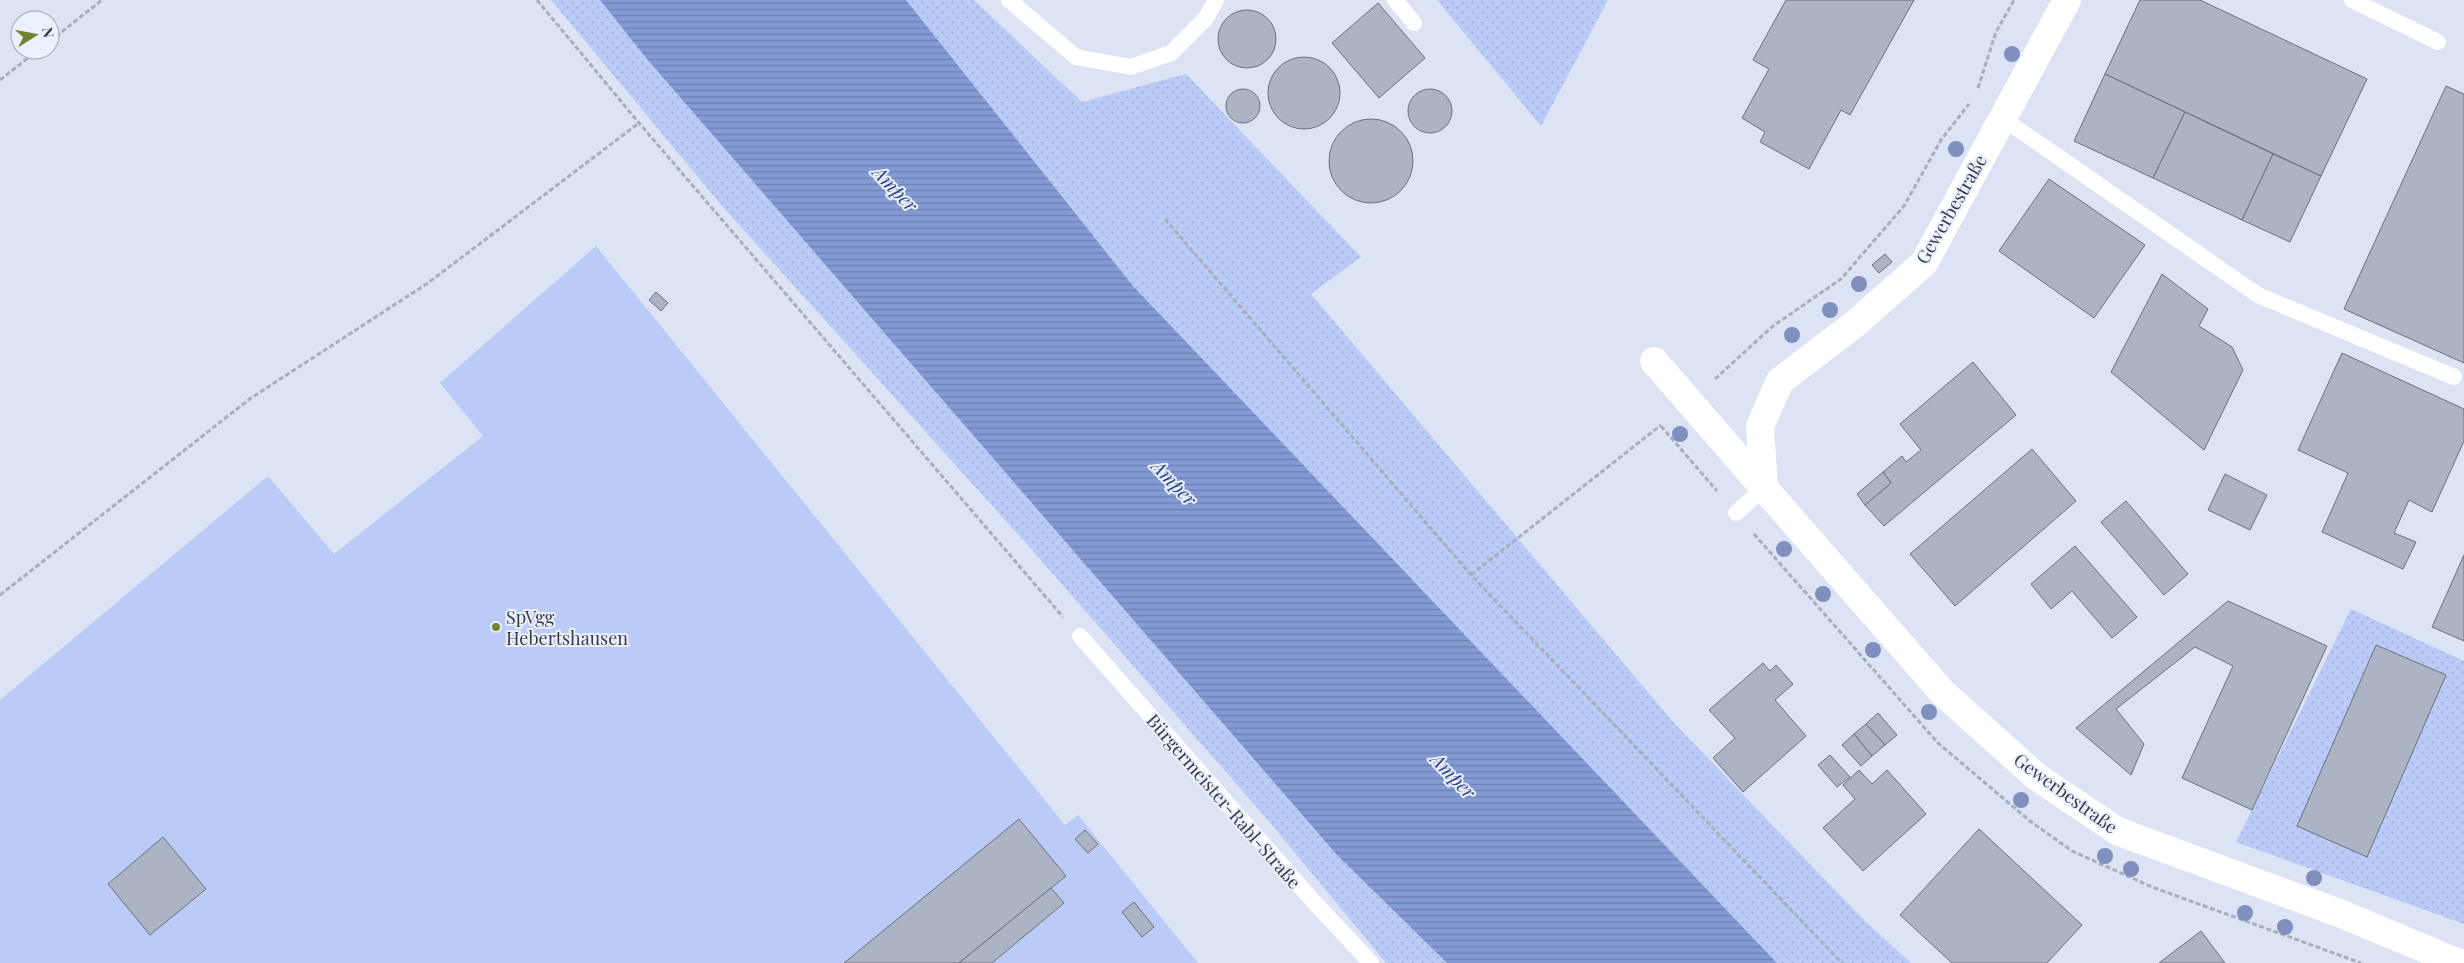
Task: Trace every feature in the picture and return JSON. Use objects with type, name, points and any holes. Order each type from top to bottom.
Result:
[{"type":"street","name":"Gewerbestraße","points":[[1764,488],[1760,426],[1780,381],[1856,323],[1924,263],[2066,0]]},
{"type":"street","name":"Gewerbestraße","points":[[1654,361],[1943,693],[2037,777],[2117,831],[2339,914],[2459,963]]},
{"type":"lane","points":[[1009,0],[1076,57],[1131,66],[1171,53],[1206,18],[1216,0]]},
{"type":"lane","points":[[1395,0],[1414,23]]},
{"type":"lane","points":[[2352,0],[2438,42]]},
{"type":"lane","points":[[2002,118],[2258,295],[2454,377]]},
{"type":"lane","points":[[1736,513],[1764,488]]},
{"type":"lane","name":"Bürgermeister-Rabl-Straße","points":[[1080,636],[1314,902],[1371,963]]},
{"type":"path","points":[[60,32],[102,0]]},
{"type":"path","points":[[537,0],[639,123],[1080,636]]},
{"type":"path","points":[[1976,96],[1996,32],[2014,0]]},
{"type":"path","points":[[0,80],[25,60]]},
{"type":"path","points":[[1471,575],[1690,402],[1773,326],[1841,279],[1904,206],[1941,140],[1970,103]]},
{"type":"path","points":[[0,595],[251,398],[428,283],[639,123]]},
{"type":"path","points":[[1165,218],[1471,575],[1842,963]]},
{"type":"shaded area","points":[[551,0],[600,0],[646,58],[1337,855],[1447,963],[1386,963],[1266,818],[1032,550],[722,206]]},
{"type":"shaded area","points":[[906,0],[974,0],[1082,102],[1186,74],[1361,257],[1311,294],[1674,723],[1864,920],[1911,963],[1777,963],[1133,286]]},
{"type":"shaded area","points":[[1437,0],[1608,0],[1541,126]]},
{"type":"shaded area","name":"SpVgg Hebertshausen","points":[[596,246],[1065,825],[1078,815],[1198,963],[0,963],[0,700],[268,476],[334,554],[483,436],[440,383]]},
{"type":"shaded area","points":[[2351,609],[2464,661],[2464,924],[2236,842]]},
{"type":"water","name":"Amper","points":[[600,0],[906,0],[1133,286],[1777,963],[1447,963],[1337,855],[646,58]]},
{"type":"building","points":[[1786,0],[1914,0],[1850,115],[1841,110],[1809,169],[1760,142],[1765,132],[1742,118],[1769,69],[1753,60]]},
{"type":"building","points":[[2140,0],[2200,0],[2367,79],[2321,176],[2105,74]]},
{"type":"building","points":[[1378,3],[1425,58],[1379,98],[1332,43]]},
{"type":"building","points":[[1247,10],[1263,15],[1271,23],[1276,39],[1271,55],[1263,63],[1247,68],[1231,63],[1223,55],[1218,39],[1223,23],[1231,15]]},
{"type":"building","points":[[1304,57],[1318,60],[1330,67],[1337,79],[1340,93],[1337,107],[1330,119],[1318,126],[1304,129],[1290,126],[1278,119],[1271,107],[1268,93],[1271,79],[1278,67],[1290,60]]},
{"type":"building","points":[[2105,74],[2185,112],[2153,178],[2074,141]]},
{"type":"building","points":[[2446,86],[2464,94],[2464,363],[2344,309]]},
{"type":"building","points":[[1243,89],[1250,90],[1255,94],[1259,99],[1259,113],[1255,118],[1250,122],[1243,123],[1236,122],[1231,118],[1227,113],[1226,106],[1227,99],[1231,94],[1236,90]]},
{"type":"building","points":[[1430,89],[1442,93],[1448,99],[1452,111],[1448,123],[1442,129],[1430,133],[1418,129],[1412,123],[1408,111],[1412,99],[1418,93]]},
{"type":"building","points":[[2185,112],[2273,154],[2242,220],[2153,178]]},
{"type":"building","points":[[1371,119],[1387,122],[1401,131],[1410,145],[1413,161],[1410,177],[1401,191],[1387,200],[1371,203],[1355,200],[1341,191],[1332,177],[1329,161],[1332,145],[1341,131],[1355,122]]},
{"type":"building","points":[[2273,154],[2321,176],[2290,242],[2242,220]]},
{"type":"building","points":[[2049,179],[2145,245],[2094,318],[1999,251]]},
{"type":"building","points":[[1885,254],[1892,262],[1879,273],[1872,265]]},
{"type":"building","points":[[2162,274],[2208,309],[2199,326],[2232,347],[2243,370],[2204,450],[2111,372]]},
{"type":"building","points":[[656,292],[668,303],[661,311],[649,300]]},
{"type":"building","points":[[2342,353],[2464,409],[2464,441],[2432,512],[2409,500],[2394,533],[2416,542],[2403,569],[2322,532],[2348,473],[2298,450]]},
{"type":"building","points":[[1973,362],[2016,415],[1884,526],[1865,505],[1891,483],[1883,472],[1902,456],[1906,462],[1921,450],[1900,424]]},
{"type":"building","points":[[2032,449],[2076,501],[1955,606],[1910,554]]},
{"type":"building","points":[[1883,472],[1891,483],[1865,505],[1857,494]]},
{"type":"building","points":[[2225,474],[2267,495],[2250,530],[2208,510]]},
{"type":"building","points":[[2126,501],[2188,574],[2164,595],[2101,522]]},
{"type":"building","points":[[2075,546],[2137,617],[2112,638],[2072,591],[2051,609],[2031,584]]},
{"type":"building","points":[[2464,555],[2464,641],[2432,627]]},
{"type":"building","points":[[2228,601],[2327,646],[2252,810],[2182,778],[2233,666],[2195,647],[2116,709],[2144,744],[2131,775],[2076,728]]},
{"type":"building","points":[[2376,645],[2446,675],[2367,857],[2297,826]]},
{"type":"building","points":[[1763,663],[1770,671],[1776,665],[1793,684],[1775,700],[1806,736],[1743,792],[1713,758],[1735,738],[1709,710]]},
{"type":"building","points":[[1878,713],[1897,735],[1885,745],[1866,724]]},
{"type":"building","points":[[1866,724],[1885,745],[1872,756],[1854,734]]},
{"type":"building","points":[[1854,734],[1872,756],[1861,766],[1842,745]]},
{"type":"building","points":[[1830,755],[1850,777],[1837,787],[1818,765]]},
{"type":"building","points":[[1859,770],[1872,784],[1887,770],[1926,814],[1863,871],[1823,828],[1855,799],[1843,785]]},
{"type":"building","points":[[1019,819],[1066,876],[959,963],[844,963]]},
{"type":"building","points":[[1979,829],[2082,925],[2047,963],[1952,963],[1900,915]]},
{"type":"building","points":[[1085,830],[1098,844],[1088,853],[1075,839]]},
{"type":"building","points":[[163,837],[206,889],[150,935],[108,884]]},
{"type":"building","points":[[1051,888],[1064,903],[992,963],[959,963]]},
{"type":"building","points":[[1134,902],[1154,927],[1142,937],[1122,912]]},
{"type":"building","points":[[2201,931],[2225,963],[2159,963]]},
{"type":"place","name":"SpVgg Hebertshausen","points":[[496,627]]}]
